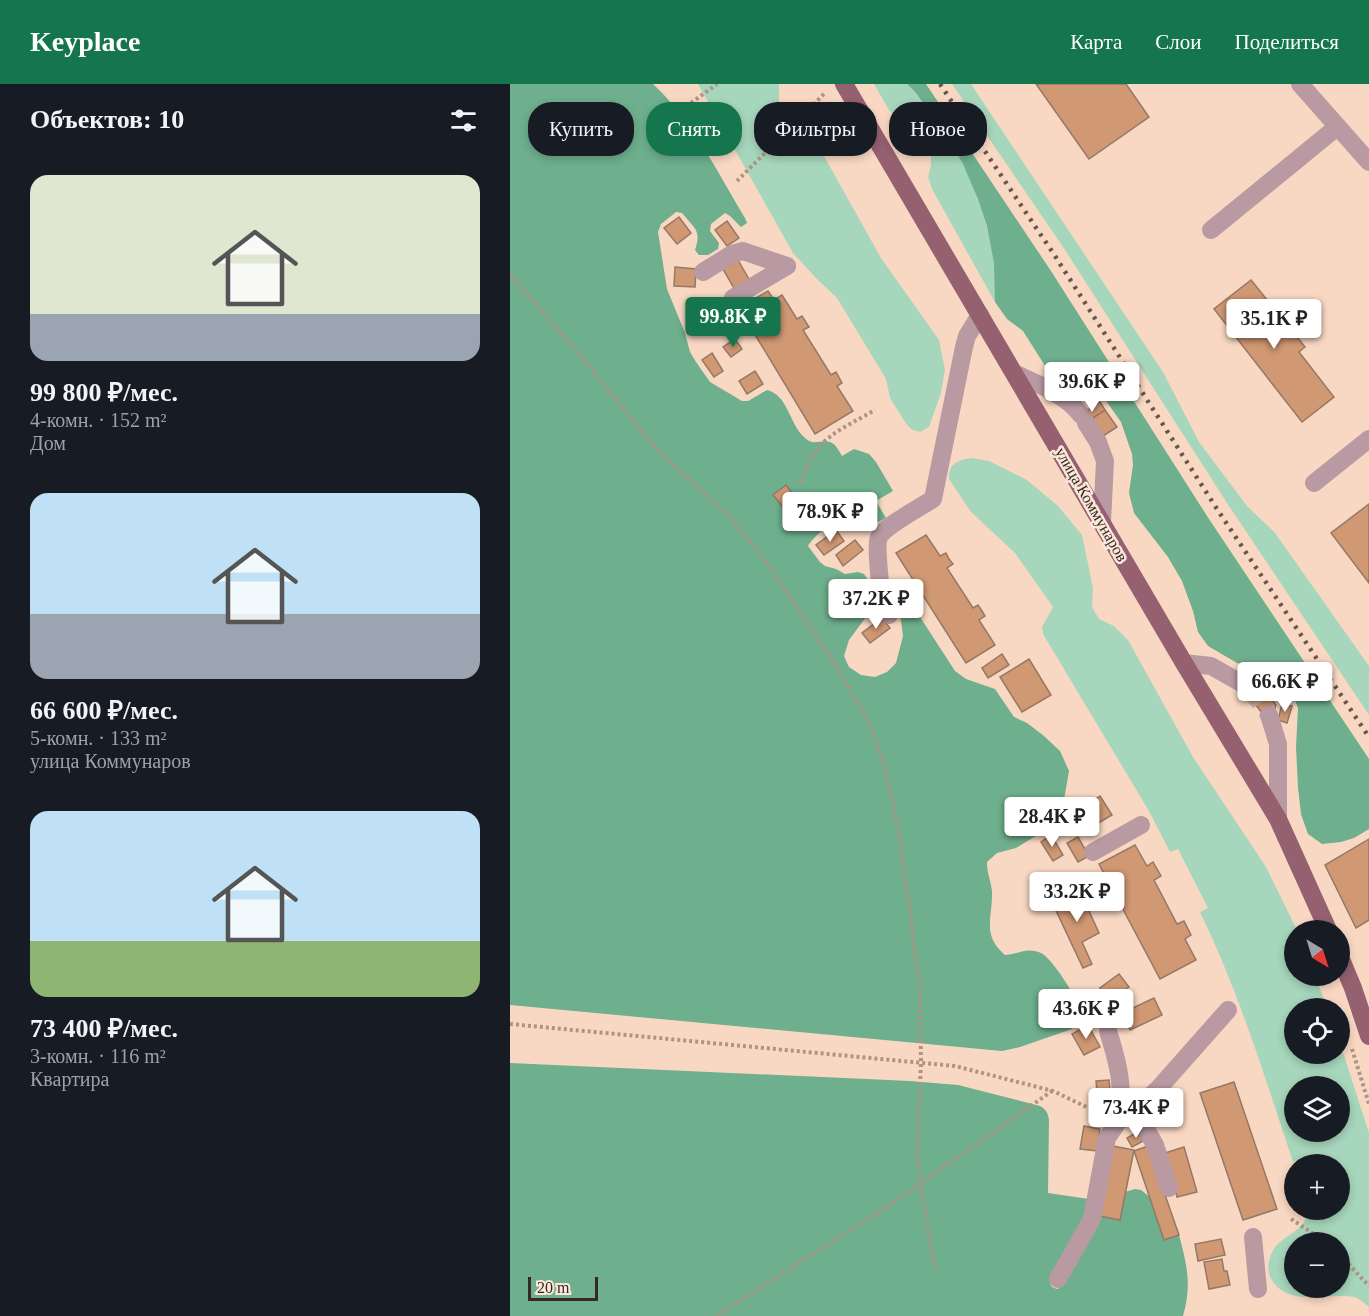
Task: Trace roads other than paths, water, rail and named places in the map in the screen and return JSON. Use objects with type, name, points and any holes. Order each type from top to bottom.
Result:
[{"type":"main road","name":"улица Коммунаров","points":[[837,86],[1016,374],[1184,663],[1278,819],[1323,920]]},
{"type":"main road","points":[[1350,981],[1369,1036]]},
{"type":"lane","points":[[1310,88],[1337,127],[1369,162]]},
{"type":"lane","points":[[1211,230],[1337,127]]},
{"type":"lane","points":[[703,272],[732,254],[743,251],[787,266],[733,298]]},
{"type":"lane","points":[[889,615],[882,602],[879,537],[886,529],[933,499],[964,347],[980,315]]},
{"type":"lane","points":[[1016,374],[1045,387],[1071,404],[1098,442],[1105,461],[1102,522]]},
{"type":"lane","points":[[1314,483],[1369,440]]},
{"type":"lane","points":[[1184,663],[1210,666],[1249,689]]},
{"type":"lane","points":[[1269,715],[1278,744],[1278,819]]},
{"type":"lane","points":[[1094,852],[1141,825]]},
{"type":"lane","points":[[1058,1279],[1092,1219],[1107,1138],[1118,1122],[1158,1089],[1228,1010]]},
{"type":"lane","points":[[1108,1031],[1121,1083],[1122,1104],[1118,1122]]},
{"type":"lane","points":[[1135,1110],[1155,1145],[1169,1188]]},
{"type":"lane","points":[[1253,1237],[1258,1289]]},
{"type":"tunnel","points":[[1249,689],[1269,715]]},
{"type":"railway","points":[[940,84],[1055,256],[1217,509],[1369,737]]}]
